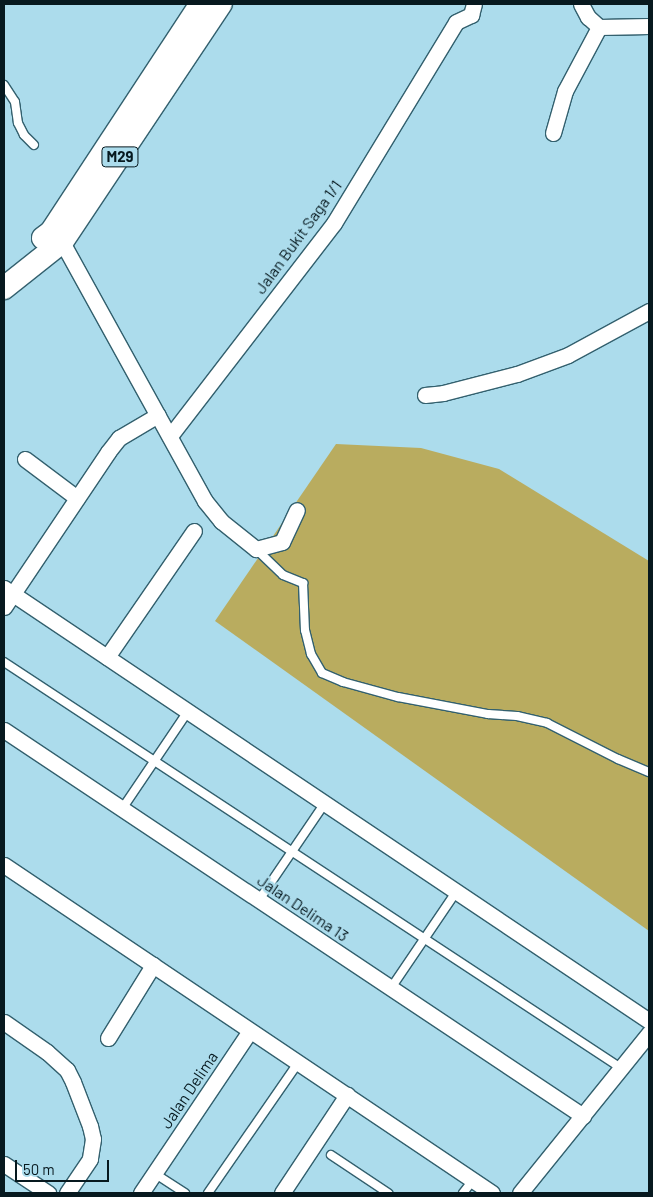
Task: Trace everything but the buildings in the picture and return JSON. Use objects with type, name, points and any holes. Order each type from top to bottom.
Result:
[{"type":"main road","name":"M29","points":[[4,288],[62,242],[213,5]]},
{"type":"main road","name":"M29","points":[[4,271],[51,232],[213,5]]},
{"type":"street","name":"Jalan Bukit Saga 1/1","points":[[170,436],[334,223],[456,22],[471,15],[474,4]]},
{"type":"street","points":[[580,4],[588,17],[599,27],[649,26]]},
{"type":"street","points":[[553,133],[564,91],[599,27]]},
{"type":"street","points":[[62,242],[206,501],[221,521],[256,549],[282,542],[297,510]]},
{"type":"street","points":[[425,395],[443,393],[517,374],[568,355],[649,311]]},
{"type":"street","points":[[4,608],[8,591],[119,438],[158,415]]},
{"type":"street","points":[[25,459],[77,498]]},
{"type":"street","points":[[107,657],[194,531]]},
{"type":"street","points":[[8,591],[649,1021]]},
{"type":"street","name":"Jalan Delima 13","points":[[4,730],[583,1116]]},
{"type":"street","points":[[4,865],[492,1193]]},
{"type":"street","points":[[108,1038],[153,965]]},
{"type":"street","points":[[4,1022],[47,1052],[66,1070],[73,1082],[90,1126],[93,1139],[90,1159],[67,1193]]},
{"type":"street","name":"Jalan Delima","points":[[141,1193],[250,1031]]},
{"type":"street","points":[[520,1193],[649,1033]]},
{"type":"street","points":[[282,1193],[347,1095]]},
{"type":"street","points":[[4,1164],[48,1193]]},
{"type":"lane","points":[[4,85],[15,102],[18,123],[24,135],[34,145]]},
{"type":"lane","points":[[256,549],[283,575],[303,583],[306,630],[311,654],[322,673],[344,682],[398,696],[488,714],[517,716],[547,723],[618,759],[649,772]]},
{"type":"lane","points":[[4,662],[621,1068]]},
{"type":"lane","points":[[122,809],[188,711]]},
{"type":"lane","points":[[259,900],[325,803]]},
{"type":"lane","points":[[391,988],[456,892]]},
{"type":"lane","points":[[208,1193],[298,1063]]},
{"type":"lane","points":[[331,1155],[388,1193]]},
{"type":"lane","points":[[154,1173],[184,1193]]},
{"type":"lane","points":[[463,1193],[473,1180]]},
{"type":"shaded area","points":[[336,444],[421,448],[499,469],[649,561],[649,931],[215,621]]}]
